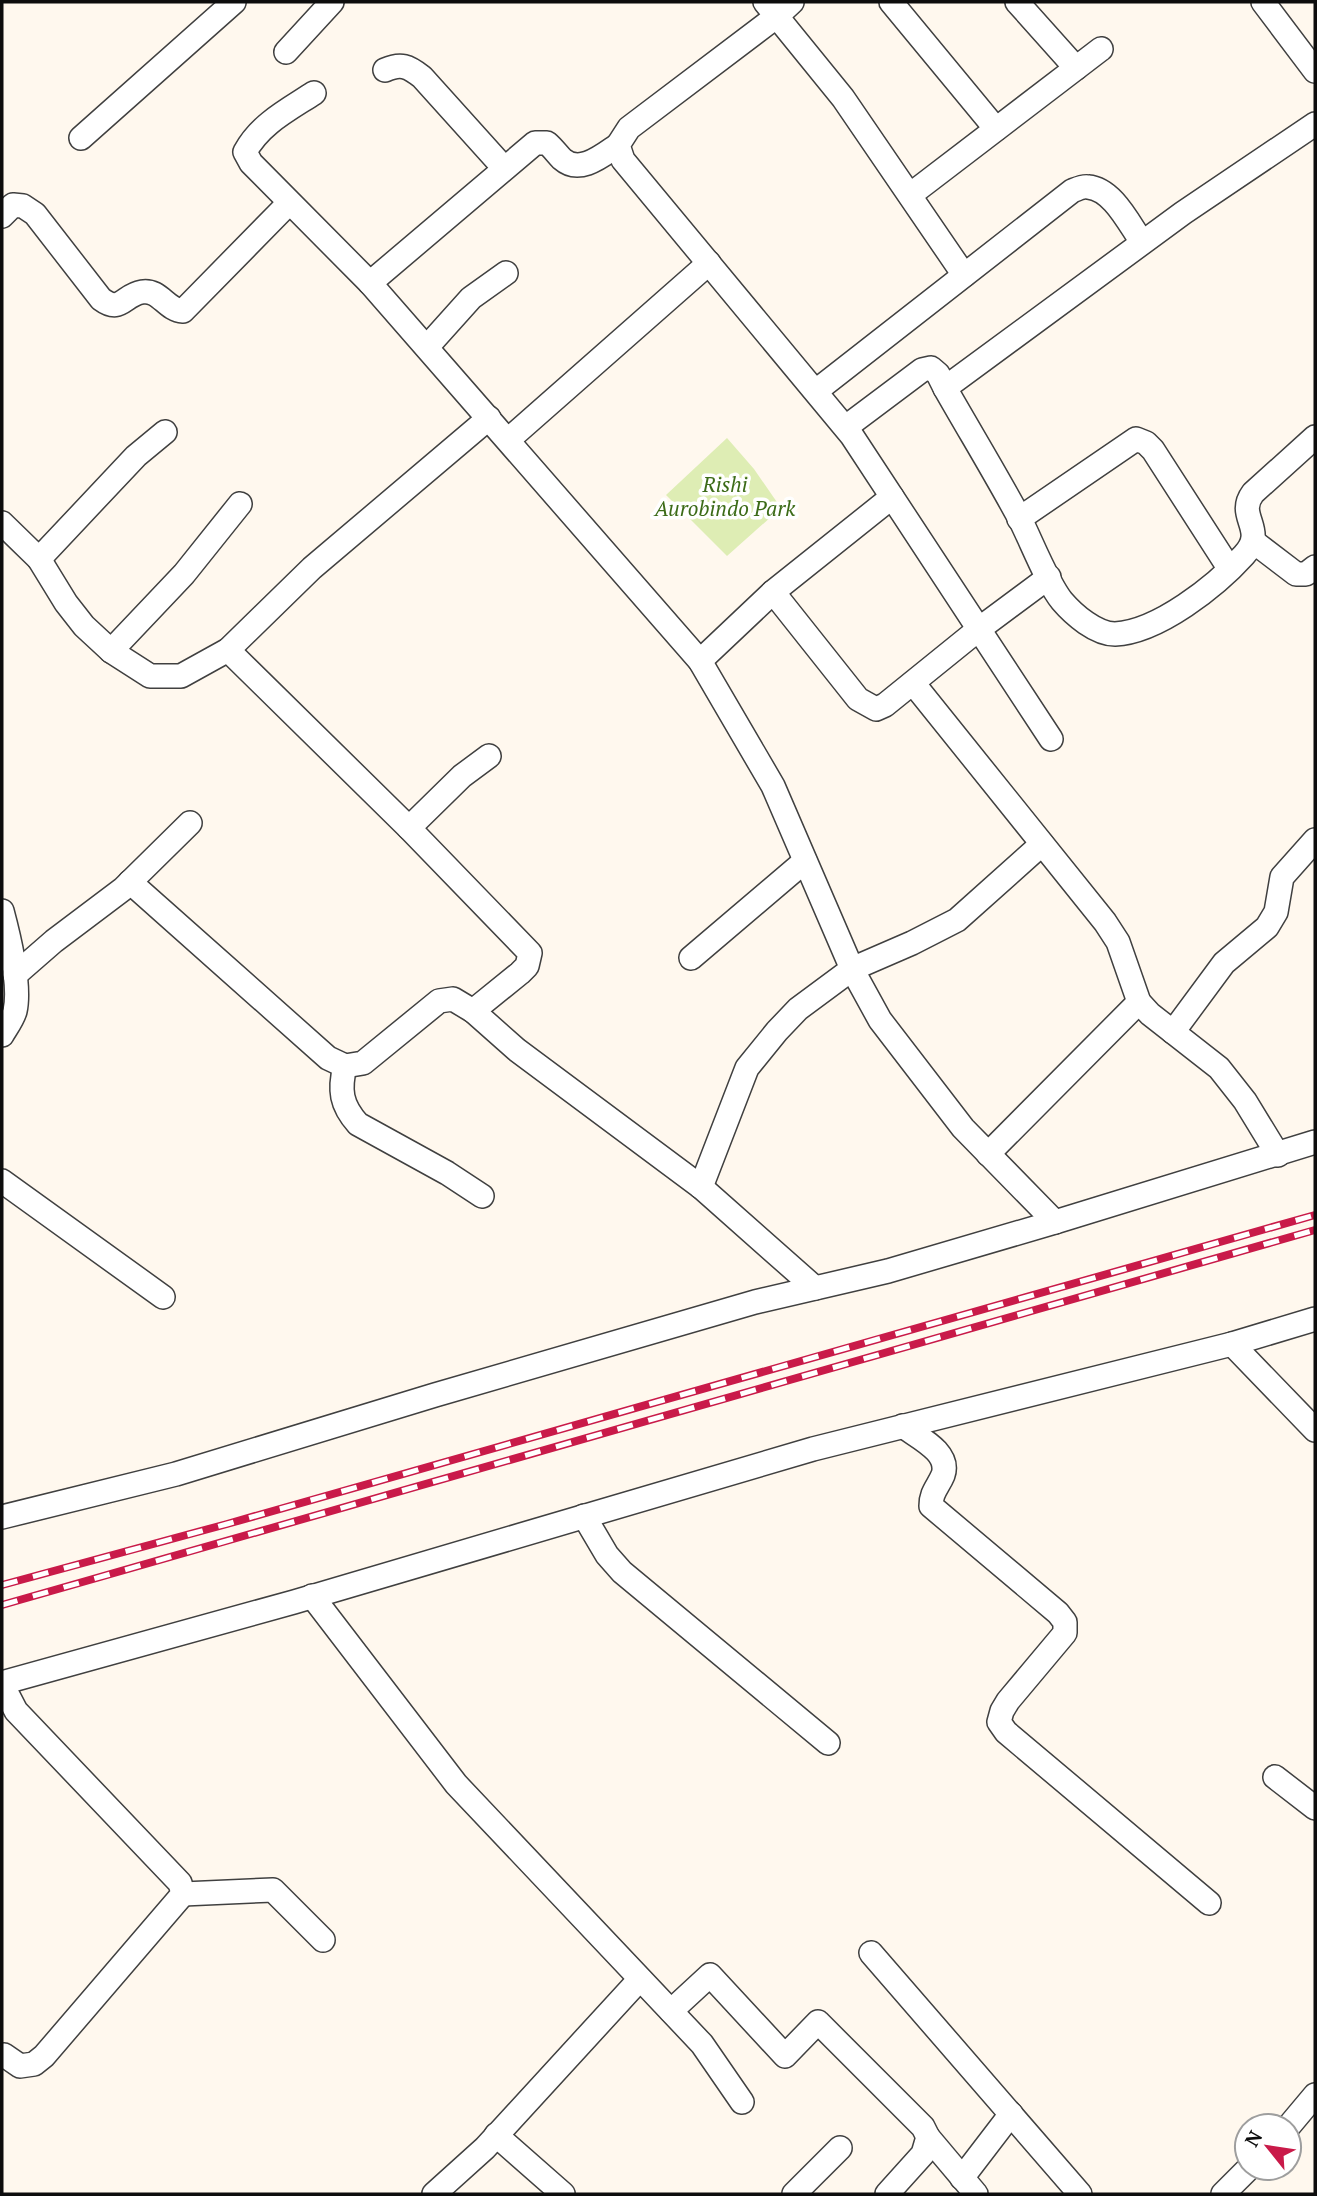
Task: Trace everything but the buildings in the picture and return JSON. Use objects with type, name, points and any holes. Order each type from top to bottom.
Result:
[{"type":"street","points":[[81,138],[234,2]]},
{"type":"street","points":[[286,52],[332,2]]},
{"type":"street","points":[[891,2],[996,129]]},
{"type":"street","points":[[1017,2],[1076,68]]},
{"type":"street","points":[[1263,2],[1315,71]]},
{"type":"street","points":[[370,283],[536,143],[547,143],[563,160],[574,165],[584,165],[618,145],[629,128],[778,7],[964,275]]},
{"type":"street","points":[[909,195],[1101,49]]},
{"type":"street","points":[[385,70],[398,64],[410,68],[422,77],[504,168]]},
{"type":"street","points":[[314,93],[266,124],[253,137],[245,152],[251,163],[370,283],[700,661],[773,786],[852,969],[880,1020],[962,1128],[1055,1222]]},
{"type":"street","points":[[945,388],[1142,242],[1315,124]]},
{"type":"street","points":[[618,145],[623,160],[846,428],[1051,739]]},
{"type":"street","points":[[816,391],[1072,191],[1086,186],[1098,189],[1110,198],[1142,242]]},
{"type":"street","points":[[2,215],[13,205],[23,206],[35,215],[101,299],[108,304],[117,306],[141,292],[154,292],[176,310],[183,311],[289,203]]},
{"type":"street","points":[[508,440],[709,263]]},
{"type":"street","points":[[428,348],[471,298],[506,273]]},
{"type":"street","points":[[846,428],[922,370],[931,368],[938,374],[1019,519],[1061,601],[1088,625],[1113,634],[1141,629],[1166,616],[1196,597],[1245,555],[1254,542],[1254,528],[1247,513],[1247,501],[1315,437]]},
{"type":"street","points":[[2,523],[39,559],[66,603],[84,626],[111,651],[150,676],[181,676],[228,650],[312,568],[489,418]]},
{"type":"street","points":[[39,559],[136,456],[165,432]]},
{"type":"street","points":[[1019,519],[1136,439],[1153,450],[1229,568]]},
{"type":"street","points":[[700,661],[773,592],[892,497]]},
{"type":"street","points":[[111,651],[184,574],[240,504]]},
{"type":"street","points":[[1254,542],[1296,574],[1306,575],[1315,567]]},
{"type":"street","points":[[773,592],[858,699],[876,709],[885,705],[1049,577]]},
{"type":"street","points":[[228,650],[409,828],[530,953],[527,966],[473,1011]]},
{"type":"street","points":[[913,683],[1105,922],[1118,942],[1139,1002],[1231,1082],[1278,1154]]},
{"type":"street","points":[[409,828],[489,755]]},
{"type":"street","points":[[15,975],[54,940],[130,882],[190,824]]},
{"type":"street","points":[[1173,1032],[1224,963],[1267,928],[1276,912],[1282,877],[1315,840]]},
{"type":"street","points":[[701,1187],[747,1068],[798,1009],[852,969],[957,920],[1042,844]]},
{"type":"street","points":[[691,958],[805,861]]},
{"type":"street","points":[[130,882],[328,1058],[345,1066],[363,1063],[439,1001],[453,999],[473,1011],[517,1050],[701,1187],[815,1288]]},
{"type":"street","points":[[2,911],[15,975],[15,1011],[2,1035]]},
{"type":"street","points":[[988,1154],[1139,1002]]},
{"type":"street","points":[[345,1066],[340,1085],[342,1100],[348,1113],[358,1124],[446,1172],[482,1196]]},
{"type":"street","points":[[2,1517],[176,1474],[755,1302],[888,1271],[1315,1142]]},
{"type":"street","points":[[2,1181],[163,1297]]},
{"type":"street","points":[[183,1894],[180,1883],[16,1711],[2,1684],[312,1597],[813,1449],[1232,1344],[1315,1319]]},
{"type":"street","points":[[1232,1344],[1315,1430]]},
{"type":"street","points":[[903,1426],[940,1454],[944,1463],[943,1474],[931,1496],[931,1506],[1058,1613],[1065,1622],[1065,1633],[1008,1701],[999,1722],[1006,1732],[1209,1903]]},
{"type":"street","points":[[584,1516],[607,1555],[622,1572],[828,1743]]},
{"type":"street","points":[[312,1597],[456,1784],[702,2044],[742,2102]]},
{"type":"street","points":[[1275,1777],[1315,1808]]},
{"type":"street","points":[[4,2055],[20,2066],[34,2064],[44,2056],[183,1894],[273,1891],[323,1940]]},
{"type":"street","points":[[871,1952],[1080,2194]]},
{"type":"street","points":[[671,2011],[710,1975],[785,2056],[818,2022],[923,2127],[928,2137],[969,2186],[1010,2114]]},
{"type":"street","points":[[434,2194],[496,2135],[640,1979]]},
{"type":"street","points":[[1301,2112],[1315,2095]]},
{"type":"street","points":[[496,2135],[563,2194]]},
{"type":"street","points":[[887,2194],[923,2154],[928,2137]]},
{"type":"street","points":[[794,2194],[840,2148]]},
{"type":"green space","name":"Rishi Aurobindo Park","points":[[727,438],[754,469],[781,508],[727,556],[666,495]]},
{"type":"railway","points":[[2,1585],[227,1524],[1315,1215]]},
{"type":"railway","points":[[2,1605],[1315,1230]]}]
